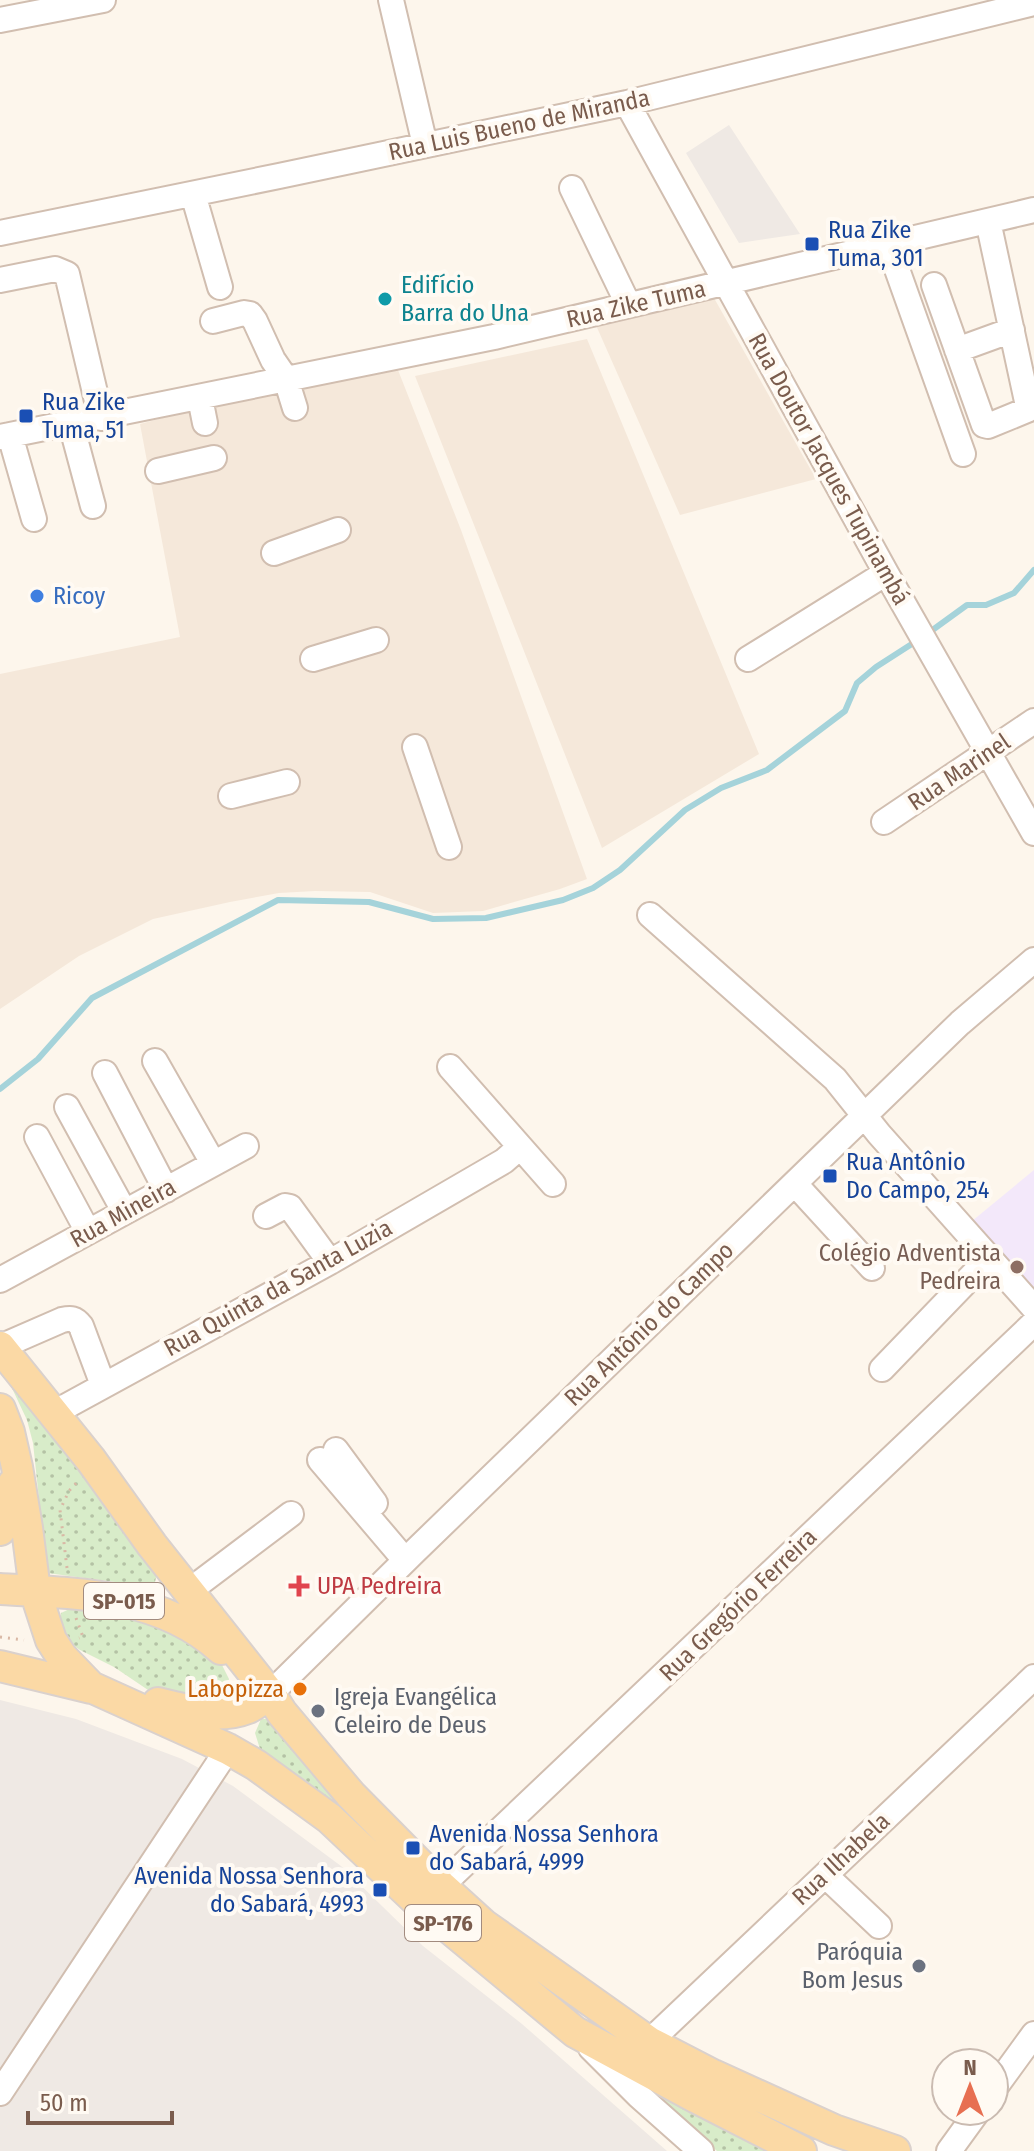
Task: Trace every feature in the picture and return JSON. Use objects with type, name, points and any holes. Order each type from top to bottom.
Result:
[{"type":"main road","points":[[0,1347],[91,1460],[152,1545],[270,1694],[248,1708],[207,1714],[0,1666]]},
{"type":"main road","points":[[0,1409],[17,1467],[35,1591],[51,1640],[62,1657],[91,1687]]},
{"type":"main road","points":[[0,1530],[5,1523],[17,1467]]},
{"type":"main road","name":"SP-015","points":[[0,1589],[110,1597],[152,1608],[206,1636],[270,1694]]},
{"type":"main road","name":"SP-176","points":[[91,1687],[228,1749],[256,1765],[329,1818],[418,1902],[575,2032],[795,2150]]},
{"type":"main road","name":"SP-176","points":[[270,1694],[282,1713],[351,1795],[484,1925],[649,2042],[834,2130],[895,2151]]},
{"type":"street","points":[[0,20],[103,0]]},
{"type":"street","points":[[391,0],[425,145]]},
{"type":"street","name":"Rua Luis Bueno de Miranda","points":[[0,233],[627,103],[1034,3]]},
{"type":"street","name":"Rua Doutor Jacques Tupinambá","points":[[627,103],[886,573],[1034,833]]},
{"type":"street","points":[[572,188],[628,304]]},
{"type":"street","points":[[193,194],[220,287]]},
{"type":"street","name":"Rua Zike Tuma","points":[[5,436],[494,337],[1034,210]]},
{"type":"street","points":[[934,285],[984,425],[1022,412],[1028,406],[988,221]]},
{"type":"street","points":[[888,244],[963,454]]},
{"type":"street","points":[[0,280],[55,269],[67,274],[101,418]]},
{"type":"street","points":[[213,321],[250,314],[286,379],[295,408]]},
{"type":"street","points":[[957,350],[1012,330]]},
{"type":"street","points":[[200,398],[205,423]]},
{"type":"street","points":[[71,424],[93,506]]},
{"type":"street","points":[[5,436],[34,519]]},
{"type":"street","points":[[158,471],[214,458]]},
{"type":"street","points":[[274,553],[338,530]]},
{"type":"street","points":[[748,659],[886,573]]},
{"type":"street","points":[[313,659],[376,640]]},
{"type":"street","name":"Rua Marinel","points":[[884,822],[1034,721]]},
{"type":"street","points":[[415,747],[449,847]]},
{"type":"street","points":[[231,796],[287,782]]},
{"type":"street","points":[[650,915],[835,1079],[988,1259],[1034,1308]]},
{"type":"street","name":"Rua Antônio do Campo","points":[[270,1694],[960,1023],[1034,960]]},
{"type":"street","points":[[155,1061],[213,1163]]},
{"type":"street","points":[[450,1067],[512,1154],[553,1184]]},
{"type":"street","points":[[105,1073],[166,1190]]},
{"type":"street","points":[[67,1107],[124,1211]]},
{"type":"street","points":[[37,1137],[88,1232]]},
{"type":"street","name":"Rua Mineira","points":[[0,1280],[246,1146]]},
{"type":"street","name":"Rua Quinta da Santa Luzia","points":[[52,1414],[330,1262],[512,1154]]},
{"type":"street","points":[[795,1184],[872,1268]]},
{"type":"street","points":[[266,1216],[285,1206],[290,1207],[330,1262]]},
{"type":"street","points":[[882,1369],[988,1259]]},
{"type":"street","points":[[0,1347],[62,1320],[76,1320],[103,1385]]},
{"type":"street","name":"Rua Gregório Ferreira","points":[[441,1886],[1034,1323]]},
{"type":"street","points":[[328,1455],[410,1556]]},
{"type":"street","points":[[189,1591],[291,1514]]},
{"type":"street","name":"Rua Ilhabela","points":[[649,2042],[1034,1677]]},
{"type":"street","points":[[0,2093],[228,1749]]},
{"type":"street","points":[[825,1875],[879,1926]]},
{"type":"street","points":[[575,2032],[639,2096],[701,2151]]},
{"type":"street","points":[[1010,2067],[1034,2034]]},
{"type":"street","points":[[949,2151],[966,2127]]},
{"type":"path","points":[[67,1572],[60,1510],[91,1460]]},
{"type":"path","points":[[74,1612],[83,1637],[74,1638]]},
{"type":"path","points":[[0,1637],[17,1641]]},
{"type":"shaded area","points":[[729,125],[800,234],[739,243],[686,153]]},
{"type":"shaded area","points":[[714,298],[816,479],[680,515],[595,323]]},
{"type":"shaded area","points":[[587,339],[759,754],[602,848],[415,376]]},
{"type":"shaded area","points":[[396,365],[461,530],[587,879],[483,911],[433,913],[370,892],[315,891],[279,893],[153,919],[79,956],[0,1009],[0,674],[180,637],[140,424],[211,405]]},
{"type":"shaded area","name":"Colégio Adventista Pedreira","points":[[1034,1170],[1034,1307],[966,1226]]},
{"type":"shaded area","points":[[0,1700],[76,1719],[182,1759],[233,1786],[341,1866],[423,1946],[522,2024],[667,2151],[0,2151]]},
{"type":"green space","points":[[14,1382],[157,1573],[155,1582],[145,1586],[47,1573],[33,1443],[27,1420],[10,1384]]},
{"type":"green space","points":[[76,1606],[147,1617],[220,1661],[229,1679],[227,1692],[217,1700],[154,1694],[66,1640],[59,1625],[61,1613]]},
{"type":"green space","points":[[261,1719],[272,1719],[313,1774],[348,1811],[344,1815],[260,1749],[255,1733]]},
{"type":"green space","points":[[617,2064],[784,2151],[717,2151]]},
{"type":"waterway","points":[[927,634],[967,605],[986,605],[1014,593],[1034,570]]},
{"type":"waterway","points":[[0,1089],[38,1059],[92,998],[278,900],[369,902],[433,919],[486,918],[563,900],[593,888],[620,870],[685,810],[721,788],[767,770],[845,711],[857,683],[918,640]]},
{"type":"place","name":"Rua Zike Tuma, 301","points":[[812,244]]},
{"type":"place","name":"Edifício Barra do Una","points":[[385,299]]},
{"type":"place","name":"Rua Zike Tuma, 51","points":[[26,416]]},
{"type":"place","name":"Ricoy","points":[[37,596]]},
{"type":"place","name":"Rua Antônio Do Campo, 254","points":[[830,1176]]},
{"type":"place","name":"Colégio Adventista Pedreira","points":[[1017,1267]]},
{"type":"place","name":"UPA Pedreira","points":[[299,1586]]},
{"type":"place","name":"Labopizza","points":[[300,1689]]},
{"type":"place","name":"Igreja Evangélica Celeiro de Deus","points":[[318,1711]]},
{"type":"place","name":"Avenida Nossa Senhora do Sabará, 4999","points":[[413,1848]]},
{"type":"place","name":"Avenida Nossa Senhora do Sabará, 4993","points":[[380,1890]]},
{"type":"place","name":"Paróquia Bom Jesus","points":[[919,1966]]}]
